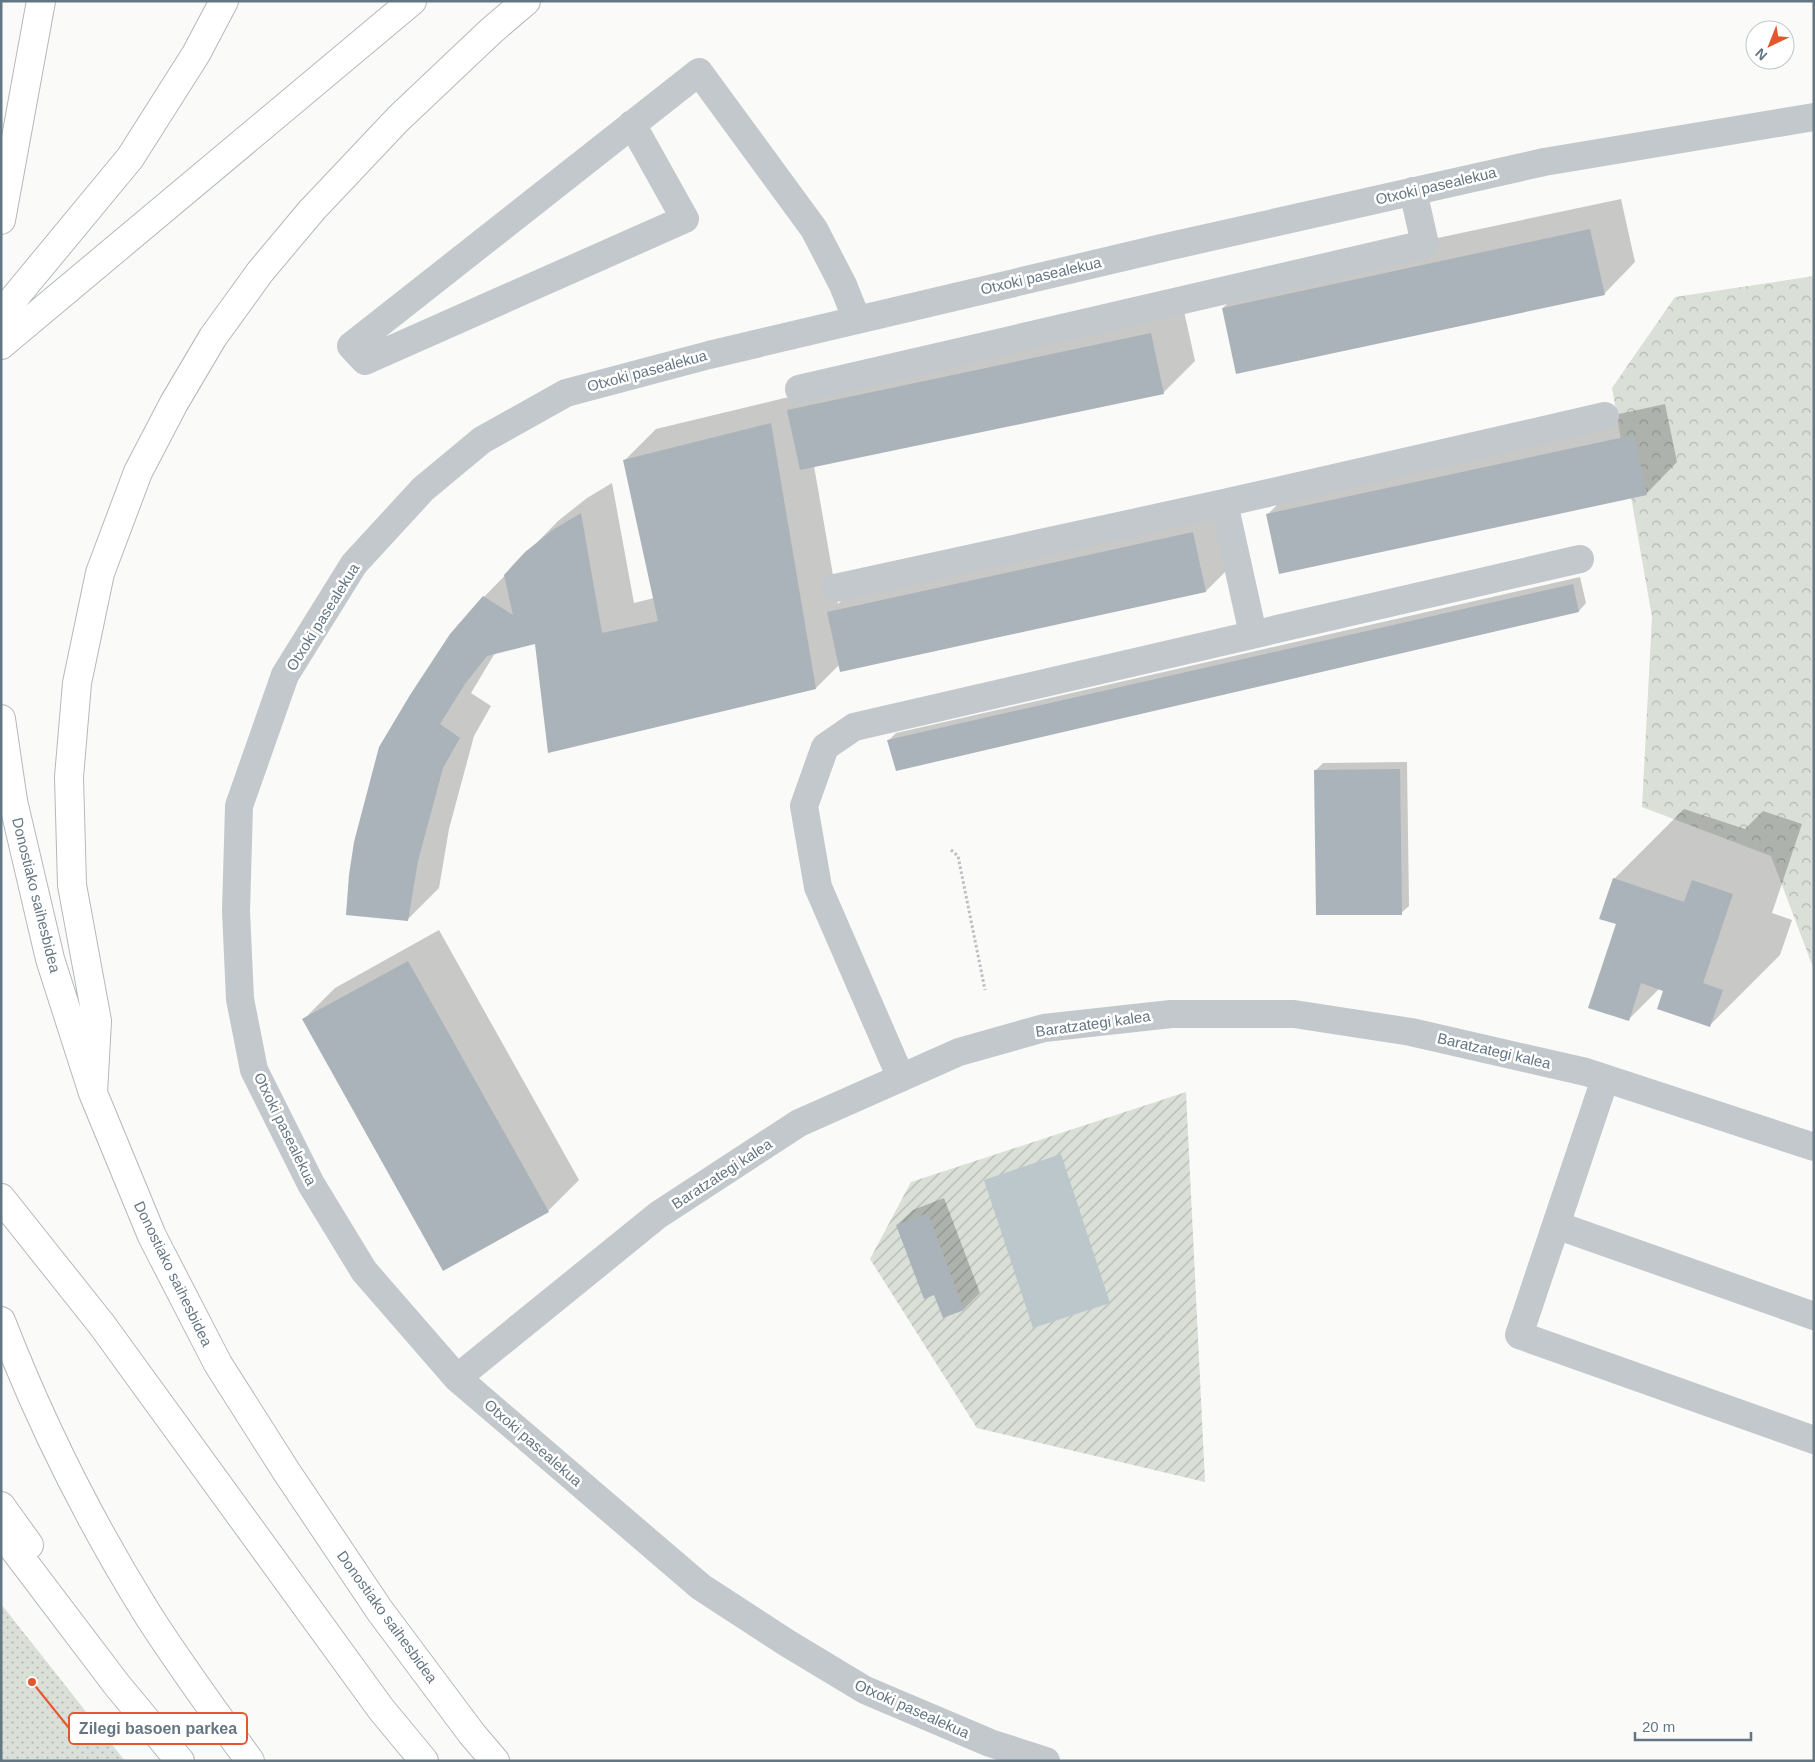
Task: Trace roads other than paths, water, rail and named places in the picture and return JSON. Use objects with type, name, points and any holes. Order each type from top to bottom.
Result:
[{"type":"highway","points":[[1,220],[41,1]]},
{"type":"highway","points":[[1,314],[130,158],[196,54],[224,1]]},
{"type":"highway","points":[[1,345],[412,1]]},
{"type":"highway","points":[[93,1093],[97,1021],[72,885],[69,777],[77,683],[100,573],[138,472],[174,403],[208,345],[260,272],[312,210],[398,119],[491,31],[526,1]]},
{"type":"highway","name":"Donostiako saihesbidea","points":[[1,719],[13,801],[50,960],[93,1093],[152,1236],[218,1364],[286,1471],[380,1611],[466,1726],[495,1761]]},
{"type":"highway","points":[[6,1204],[102,1326],[381,1709],[424,1761]]},
{"type":"highway","points":[[1,1322],[24,1380],[81,1498],[148,1615],[250,1761]]},
{"type":"highway","points":[[1,1506],[173,1752]]},
{"type":"highway","points":[[1,1532],[117,1685],[173,1752]]},
{"type":"street","points":[[632,124],[685,219],[365,361],[351,346],[632,124],[699,72],[814,229],[843,285],[857,320]]},
{"type":"street","name":"Otxoki pasealekua","points":[[1046,1761],[990,1743],[864,1690],[708,1592],[457,1378],[364,1271],[311,1184],[254,1070],[240,999],[236,911],[239,806],[285,675],[354,564],[423,489],[482,440],[566,393],[709,355],[857,320],[1162,248],[1544,162],[1814,117]]},
{"type":"street","points":[[799,388],[1425,244],[1413,191]]},
{"type":"street","points":[[835,588],[1224,503],[1605,416]]},
{"type":"street","points":[[1224,503],[1253,634]]},
{"type":"street","points":[[901,1078],[818,887],[804,806],[825,747],[854,727],[1580,558]]},
{"type":"street","name":"Baratzategi kalea","points":[[457,1378],[658,1215],[799,1124],[959,1052],[1044,1028],[1171,1014],[1294,1014],[1411,1032],[1586,1072],[1814,1147]]},
{"type":"street","points":[[1605,1079],[1519,1334],[1814,1440]]},
{"type":"street","points":[[1556,1226],[1814,1316]]},
{"type":"place","name":"Zilegi basoen parkea","points":[[32,1682]]}]
